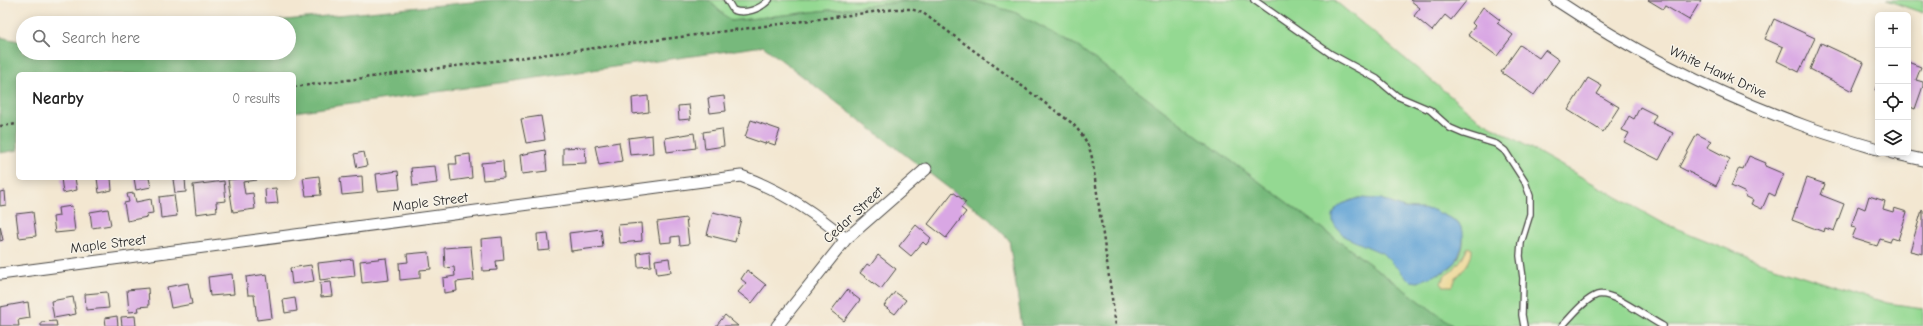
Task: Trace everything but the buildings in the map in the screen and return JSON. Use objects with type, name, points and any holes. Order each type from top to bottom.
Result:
[{"type":"street","name":"White Hawk Drive","points":[[1556,0],[1617,39],[1733,98],[1807,127],[1875,148]]},
{"type":"street","points":[[1905,156],[1923,160]]},
{"type":"street","name":"Cedar Street","points":[[777,326],[846,239],[926,169]]},
{"type":"street","name":"Maple Street","points":[[0,274],[741,176],[766,185],[796,201],[820,217],[846,239]]},
{"type":"lane","points":[[727,0],[733,10],[744,12],[763,6],[769,0]]},
{"type":"lane","points":[[1254,0],[1331,54],[1377,79],[1397,96],[1430,110],[1450,128],[1496,144],[1505,151],[1525,182],[1530,196],[1530,214],[1521,243],[1520,256],[1524,326]]},
{"type":"lane","points":[[1562,326],[1586,302],[1597,295],[1603,294],[1614,296],[1663,326]]},
{"type":"path","points":[[296,87],[896,8],[911,9],[923,13],[1072,123],[1082,134],[1090,147],[1092,158],[1116,326]]},
{"type":"path","points":[[0,126],[16,124]]},
{"type":"green space","points":[[493,0],[708,0],[731,21],[918,0],[970,0],[1014,12],[1074,44],[1453,326],[1022,326],[1009,240],[989,219],[763,46],[296,112],[296,72],[16,72],[16,150],[0,153],[0,37],[16,40],[16,60],[296,60],[296,19]]},
{"type":"green space","points":[[708,0],[918,0],[731,21]]},
{"type":"green space","points":[[970,0],[1334,0],[1477,118],[1663,223],[1762,263],[1887,303],[1923,308],[1923,326],[1453,326],[1074,44],[1014,12]],"holes":[[[1359,198],[1381,199],[1404,208],[1433,210],[1458,222],[1462,230],[1463,247],[1456,262],[1444,272],[1427,277],[1418,282],[1407,277],[1382,253],[1370,246],[1346,236],[1336,227],[1342,204]]]},
{"type":"green space","points":[[1886,0],[1923,0],[1923,13]]},
{"type":"sand","points":[[1468,247],[1472,249],[1471,257],[1456,278],[1453,286],[1443,286],[1441,283],[1444,276],[1452,271],[1461,260]]},
{"type":"water","points":[[1359,198],[1381,199],[1404,208],[1433,210],[1458,222],[1463,231],[1463,240],[1456,262],[1445,271],[1418,282],[1410,281],[1382,253],[1345,237],[1336,227],[1333,222],[1333,215],[1336,209],[1342,204]]}]
